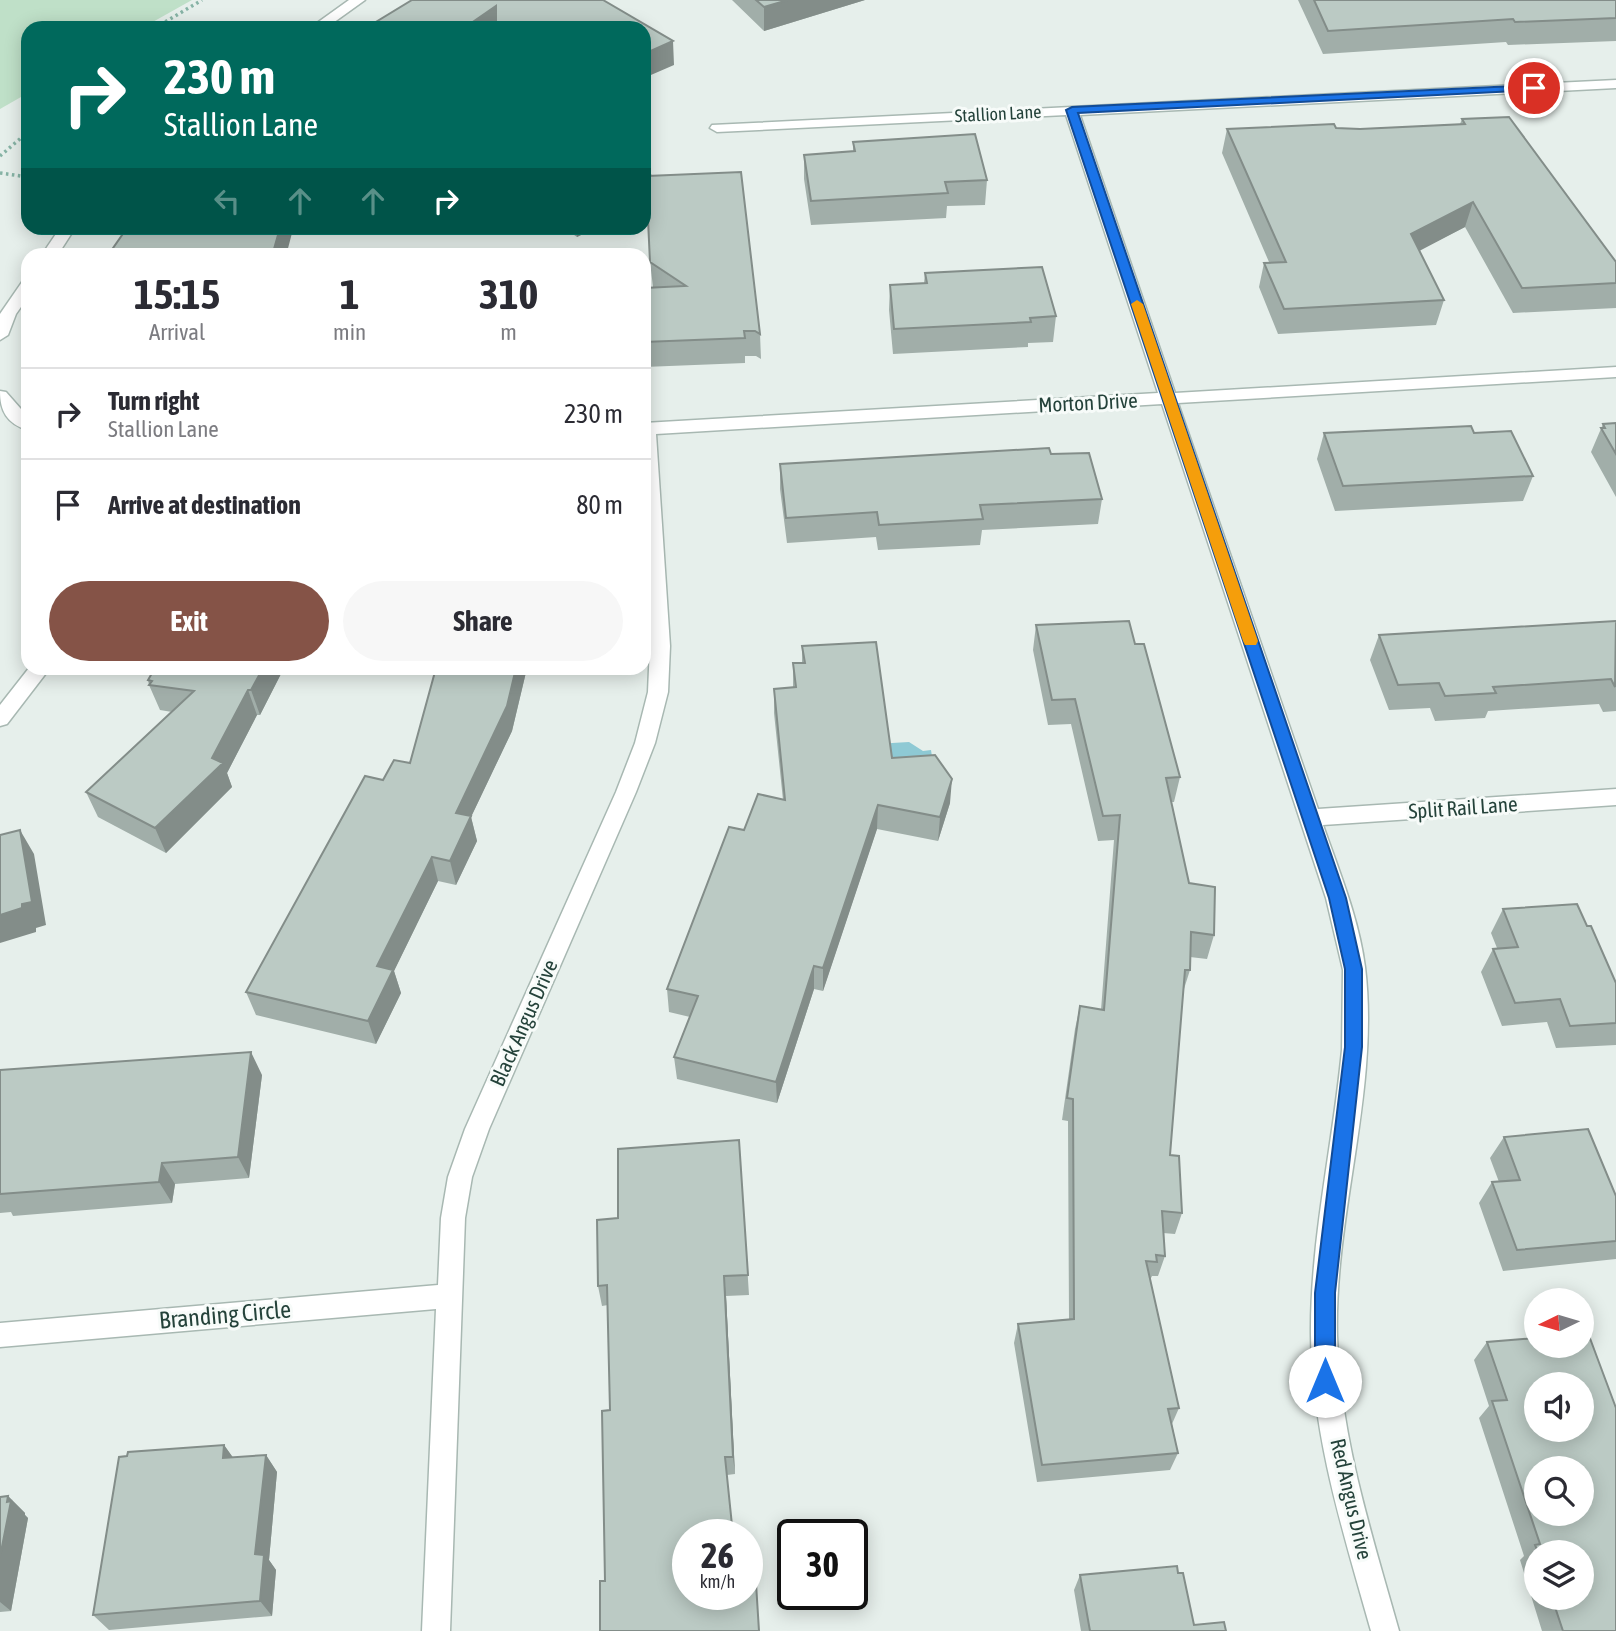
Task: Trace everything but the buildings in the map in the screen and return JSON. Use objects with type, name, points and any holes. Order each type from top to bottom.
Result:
[{"type":"street","points":[[327,21],[358,0]]},
{"type":"street","name":"Stallion Lane","points":[[717,128],[1616,84]]},
{"type":"street","name":"Red Angus Drive","points":[[1072,110],[1337,898],[1354,969],[1354,1047],[1325,1293],[1325,1381],[1347,1494],[1385,1631]]},
{"type":"street","points":[[0,335],[21,296]]},
{"type":"street","name":"Morton Drive","points":[[651,428],[1616,372]]},
{"type":"street","points":[[0,396],[21,419]]},
{"type":"street","name":"Black Angus Drive","points":[[436,1631],[453,1218],[460,1177],[482,1117],[626,792],[645,743],[657,692],[660,646],[651,506]]},
{"type":"street","points":[[0,719],[35,675]]},
{"type":"street","name":"Split Rail Lane","points":[[1310,818],[1616,797]]},
{"type":"street","name":"Branding Circle","points":[[0,1335],[450,1296]]},
{"type":"path","points":[[167,21],[202,0]]},
{"type":"path","points":[[0,156],[21,138]]},
{"type":"path","points":[[0,173],[21,176]]},
{"type":"green space","points":[[0,0],[192,0],[154,21],[21,21],[21,97],[0,109]]},
{"type":"water","points":[[909,742],[923,751],[931,750],[933,763],[913,773],[858,745]]},
{"type":"slow traffic","points":[[1137,304],[1250,641]]},
{"type":"route","points":[[1325,1381],[1325,1293],[1354,1047],[1354,969],[1337,898],[1072,110],[1534,88]]}]
